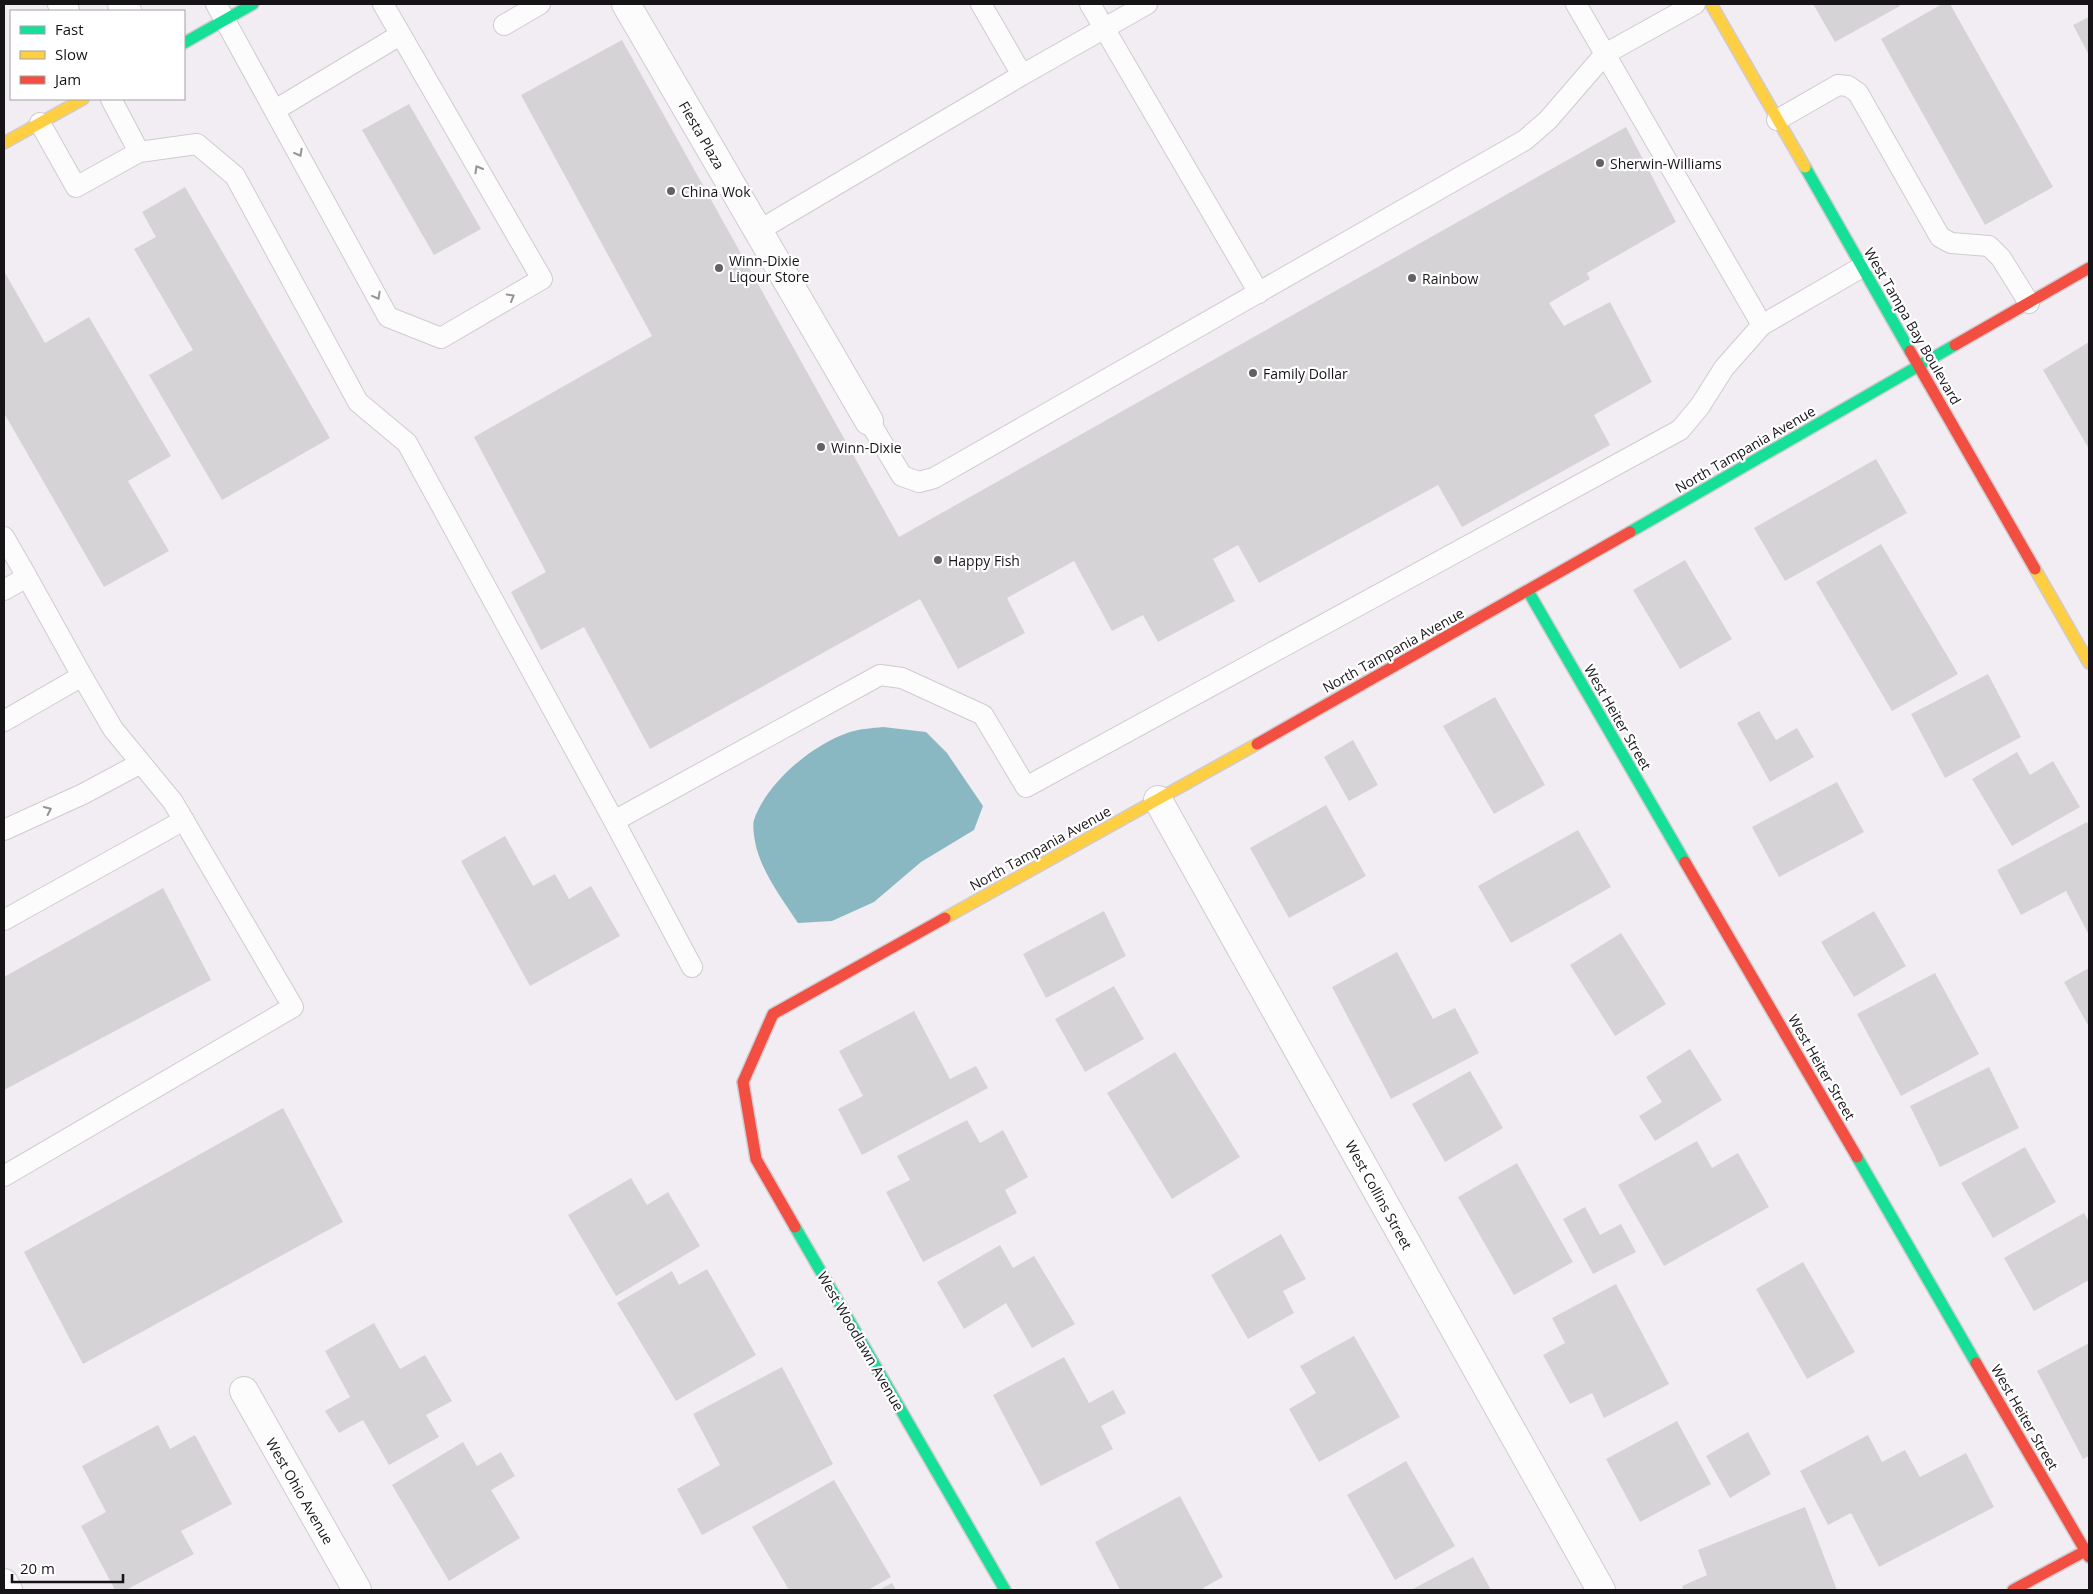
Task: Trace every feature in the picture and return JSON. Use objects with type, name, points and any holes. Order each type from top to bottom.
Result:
[{"type":"street","points":[[185,42],[221,11],[253,4]]},
{"type":"street","name":"Fiesta Plaza","points":[[626,4],[869,421]]},
{"type":"street","name":"West Tampa Bay Boulevard","points":[[1710,4],[2089,663]]},
{"type":"street","points":[[4,143],[81,100]]},
{"type":"street","name":"North Tampania Avenue","points":[[742,1082],[773,1014],[1528,591],[2089,268]]},
{"type":"street","name":"West Heiter Street","points":[[1528,591],[2088,1552]]},
{"type":"street","name":"West Collins Street","points":[[1158,800],[1601,1590]]},
{"type":"street","name":"West Woodlawn Avenue","points":[[742,1082],[756,1160],[1004,1590]]},
{"type":"street","name":"West Ohio Avenue","points":[[244,1391],[357,1590]]},
{"type":"street","points":[[2013,1590],[2088,1552]]},
{"type":"street","points":[[4,1583],[8,1590]]},
{"type":"lane","points":[[221,11],[388,317],[441,338],[542,279],[383,4]]},
{"type":"lane","points":[[504,25],[540,4]]},
{"type":"lane","points":[[981,4],[1022,76]]},
{"type":"lane","points":[[1090,4],[1259,293]]},
{"type":"lane","points":[[758,230],[1147,4]]},
{"type":"lane","points":[[1576,4],[1762,325]]},
{"type":"lane","points":[[869,421],[902,476],[919,482],[934,478],[1525,140],[1548,120],[1605,54],[1696,4]]},
{"type":"lane","points":[[275,110],[400,35]]},
{"type":"lane","points":[[1777,120],[1838,85],[1848,86],[1858,93],[1940,237],[1951,243],[1989,246],[2001,258],[2029,303]]},
{"type":"lane","points":[[112,100],[139,152]]},
{"type":"lane","points":[[40,123],[76,187],[139,152],[197,144],[235,176],[358,402],[407,443],[692,967]]},
{"type":"lane","points":[[614,821],[880,675],[902,678],[983,716],[1026,787],[1680,430],[1700,406],[1724,368],[1762,325],[1862,267]]},
{"type":"lane","points":[[4,537],[113,729],[174,802],[293,1008],[4,1176]]},
{"type":"lane","points":[[4,590],[27,576]]},
{"type":"lane","points":[[4,721],[82,676]]},
{"type":"lane","points":[[4,830],[84,794],[141,763]]},
{"type":"lane","points":[[4,920],[184,820]]},
{"type":"water","points":[[883,727],[926,732],[947,753],[983,806],[974,830],[921,862],[874,902],[832,921],[798,923],[775,888],[760,860],[753,827],[760,806],[769,792],[793,766],[821,745],[850,732]]},
{"type":"building","points":[[1813,4],[1898,4],[1900,6],[1835,42]]},
{"type":"building","points":[[1942,4],[1950,4],[2053,187],[1985,225],[1881,39]]},
{"type":"building","points":[[2089,17],[2089,55],[2073,25]]},
{"type":"building","points":[[622,40],[899,537],[1626,127],[1676,222],[1587,273],[1590,279],[1549,303],[1564,326],[1610,302],[1652,382],[1594,415],[1610,445],[1462,527],[1438,485],[1259,583],[1238,545],[1213,559],[1235,601],[1158,642],[1143,615],[1112,631],[1074,561],[1007,598],[1025,633],[958,669],[920,599],[650,749],[584,627],[541,650],[511,592],[546,572],[474,437],[652,336],[521,95]]},
{"type":"building","points":[[409,104],[481,229],[434,255],[362,130]]},
{"type":"building","points":[[185,187],[330,438],[222,500],[149,375],[193,350],[134,249],[156,237],[142,212]]},
{"type":"building","points":[[4,271],[45,343],[89,317],[171,456],[128,481],[169,551],[104,587],[4,413]]},
{"type":"building","points":[[2089,342],[2089,449],[2043,370]]},
{"type":"building","points":[[1876,459],[1907,513],[1785,581],[1754,528]]},
{"type":"building","points":[[1881,544],[1958,674],[1892,711],[1816,582]]},
{"type":"building","points":[[1685,560],[1732,639],[1680,669],[1633,590]]},
{"type":"building","points":[[1988,674],[2021,737],[1945,778],[1911,714]]},
{"type":"building","points":[[1495,697],[1545,785],[1494,814],[1443,726]]},
{"type":"building","points":[[1759,711],[1776,740],[1797,728],[1814,757],[1770,782],[1737,723]]},
{"type":"building","points":[[1353,740],[1378,785],[1349,801],[1324,757]]},
{"type":"building","points":[[2017,752],[2030,775],[2053,761],[2080,807],[2012,846],[1972,779]]},
{"type":"building","points":[[1837,782],[1864,832],[1779,877],[1752,827]]},
{"type":"building","points":[[1326,805],[1366,876],[1289,918],[1250,848]]},
{"type":"building","points":[[2087,822],[2089,826],[2089,935],[2066,891],[2021,915],[1997,870]]},
{"type":"building","points":[[1578,830],[1611,887],[1511,943],[1478,886]]},
{"type":"building","points":[[505,836],[533,886],[555,874],[569,899],[591,886],[620,936],[530,986],[461,861]]},
{"type":"building","points":[[163,888],[211,980],[4,1090],[4,977]]},
{"type":"building","points":[[1104,911],[1126,956],[1046,998],[1023,954]]},
{"type":"building","points":[[1874,911],[1906,966],[1854,997],[1821,942]]},
{"type":"building","points":[[1621,933],[1666,1004],[1615,1036],[1570,965]]},
{"type":"building","points":[[1397,952],[1433,1019],[1455,1008],[1479,1053],[1391,1099],[1332,987]]},
{"type":"building","points":[[2089,968],[2089,1027],[2064,982]]},
{"type":"building","points":[[1935,973],[1979,1054],[1901,1096],[1857,1014]]},
{"type":"building","points":[[1114,986],[1144,1039],[1085,1072],[1055,1019]]},
{"type":"building","points":[[914,1011],[950,1079],[976,1066],[988,1088],[862,1155],[838,1109],[863,1096],[839,1051]]},
{"type":"building","points":[[1690,1049],[1722,1100],[1655,1141],[1639,1116],[1662,1102],[1646,1077]]},
{"type":"building","points":[[1175,1052],[1240,1157],[1172,1199],[1107,1093]]},
{"type":"building","points":[[1989,1067],[2019,1128],[1940,1167],[1910,1106]]},
{"type":"building","points":[[1470,1071],[1503,1128],[1445,1162],[1412,1104]]},
{"type":"building","points":[[283,1108],[343,1222],[83,1364],[24,1252]]},
{"type":"building","points":[[967,1120],[980,1143],[1003,1130],[1028,1177],[1005,1190],[1017,1213],[923,1262],[886,1192],[910,1180],[897,1156]]},
{"type":"building","points":[[1697,1141],[1712,1168],[1738,1153],[1769,1207],[1664,1266],[1618,1185]]},
{"type":"building","points":[[2025,1147],[2056,1202],[1993,1238],[1961,1183]]},
{"type":"building","points":[[1517,1163],[1573,1262],[1514,1295],[1458,1197]]},
{"type":"building","points":[[631,1178],[647,1205],[668,1192],[700,1246],[616,1296],[568,1215]]},
{"type":"building","points":[[1585,1207],[1600,1235],[1621,1224],[1636,1252],[1593,1274],[1563,1219]]},
{"type":"building","points":[[2084,1213],[2089,1222],[2089,1280],[2034,1311],[2004,1258]]},
{"type":"building","points":[[1281,1234],[1306,1279],[1283,1291],[1294,1313],[1248,1339],[1211,1275]]},
{"type":"building","points":[[1000,1245],[1013,1268],[1034,1256],[1075,1324],[1032,1348],[1006,1303],[964,1329],[937,1282]]},
{"type":"building","points":[[1803,1262],[1855,1352],[1807,1379],[1756,1289]]},
{"type":"building","points":[[707,1269],[756,1355],[676,1401],[617,1303],[672,1271],[679,1285]]},
{"type":"building","points":[[1616,1284],[1669,1384],[1604,1418],[1592,1393],[1570,1404],[1543,1355],[1565,1343],[1552,1318]]},
{"type":"building","points":[[374,1323],[400,1369],[425,1355],[452,1401],[426,1415],[439,1437],[389,1465],[363,1420],[339,1433],[325,1411],[350,1397],[325,1351]]},
{"type":"building","points":[[1354,1336],[1400,1417],[1319,1462],[1289,1409],[1316,1393],[1300,1366]]},
{"type":"building","points":[[2089,1343],[2089,1456],[2083,1459],[2037,1371]]},
{"type":"building","points":[[1064,1357],[1089,1403],[1113,1390],[1126,1413],[1101,1426],[1113,1449],[1041,1486],[993,1395]]},
{"type":"building","points":[[782,1367],[833,1464],[702,1535],[677,1489],[720,1465],[693,1414]]},
{"type":"building","points":[[1677,1421],[1711,1484],[1640,1522],[1606,1459]]},
{"type":"building","points":[[158,1425],[170,1449],[195,1435],[232,1504],[181,1531],[194,1554],[126,1590],[115,1590],[81,1526],[106,1512],[82,1466]]},
{"type":"building","points":[[1748,1432],[1771,1474],[1730,1498],[1706,1456]]},
{"type":"building","points":[[1868,1435],[1882,1462],[1905,1450],[1920,1477],[1966,1453],[1994,1507],[1879,1567],[1851,1513],[1828,1525],[1800,1471]]},
{"type":"building","points":[[463,1442],[477,1466],[501,1452],[515,1476],[491,1490],[520,1538],[449,1581],[392,1485]]},
{"type":"building","points":[[1406,1461],[1455,1546],[1395,1580],[1347,1495]]},
{"type":"building","points":[[834,1480],[891,1577],[868,1590],[789,1590],[752,1527]]},
{"type":"building","points":[[1180,1496],[1223,1577],[1203,1588],[1204,1590],[1120,1590],[1095,1542]]},
{"type":"building","points":[[1805,1507],[1837,1590],[1684,1590],[1682,1586],[1707,1575],[1698,1550]]},
{"type":"building","points":[[1473,1557],[1491,1590],[1411,1590]]},
{"type":"building","points":[[892,1583],[896,1590],[879,1590]]},
{"type":"traffic: fast","points":[[185,42],[253,4]]},
{"type":"traffic: fast","points":[[1805,167],[1910,351]]},
{"type":"traffic: fast","points":[[1630,532],[1955,345]]},
{"type":"traffic: fast","points":[[1528,591],[1685,862]]},
{"type":"traffic: fast","points":[[1857,1157],[1976,1363]]},
{"type":"traffic: fast","points":[[795,1227],[1005,1590]]},
{"type":"traffic: slow","points":[[1711,4],[1805,167]]},
{"type":"traffic: slow","points":[[4,143],[81,100]]},
{"type":"traffic: slow","points":[[2035,569],[2089,663]]},
{"type":"traffic: slow","points":[[945,918],[1257,744]]},
{"type":"traffic: jam","points":[[1955,345],[2089,268]]},
{"type":"traffic: jam","points":[[1910,351],[2035,569]]},
{"type":"traffic: jam","points":[[1257,744],[1630,532]]},
{"type":"traffic: jam","points":[[1685,862],[1857,1157]]},
{"type":"traffic: jam","points":[[795,1227],[756,1159],[743,1082],[773,1014],[945,918]]},
{"type":"traffic: jam","points":[[1976,1363],[2089,1557]]},
{"type":"traffic: jam","points":[[2013,1590],[2089,1549]]},
{"type":"place","name":"Sherwin-Williams","points":[[1600,163]]},
{"type":"place","name":"China Wok","points":[[671,191]]},
{"type":"place","name":"Winn-Dixie Liqour Store","points":[[719,268]]},
{"type":"place","name":"Rainbow","points":[[1412,278]]},
{"type":"place","name":"Family Dollar","points":[[1253,373]]},
{"type":"place","name":"Winn-Dixie","points":[[821,447]]},
{"type":"place","name":"Happy Fish","points":[[938,560]]}]
